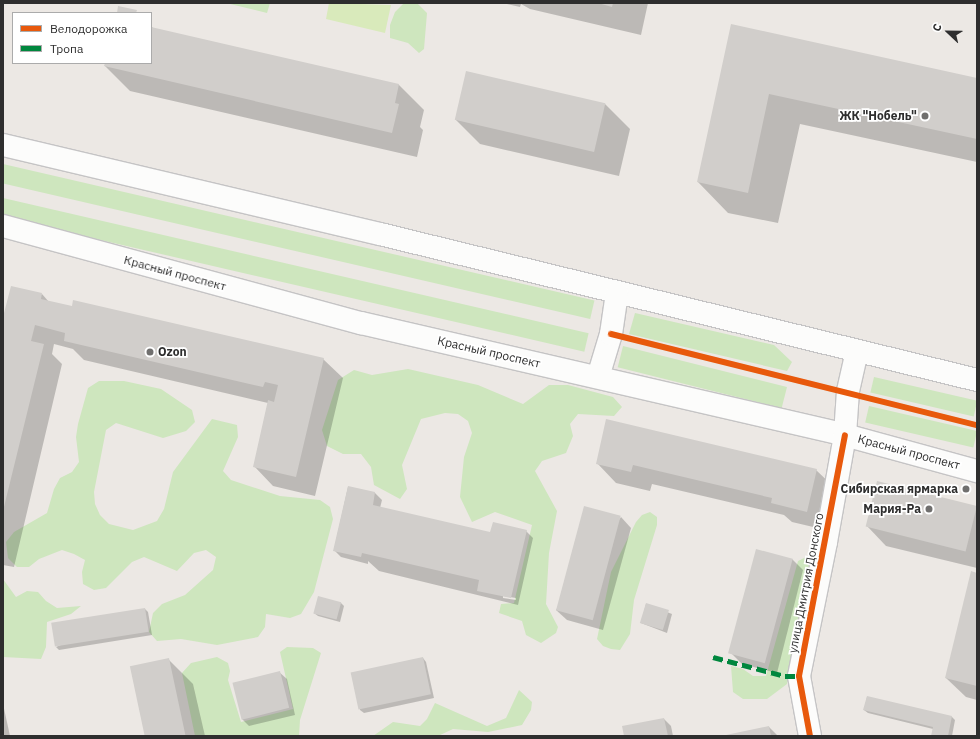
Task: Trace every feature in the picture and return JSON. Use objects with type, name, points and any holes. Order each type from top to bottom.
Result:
[{"type":"main road","points":[[3,145],[380,234],[977,380]]},
{"type":"main road","name":"Красный проспект","points":[[3,226],[361,322],[845,435],[977,471]]},
{"type":"main road","points":[[598,377],[611,334],[617,293]]},
{"type":"main road","name":"улица Дмитрия Донского","points":[[810,736],[800,676],[845,435],[848,391],[857,351]]},
{"type":"green space","points":[[226,3],[270,3],[267,13]]},
{"type":"green space","points":[[329,3],[391,5],[385,33],[326,19]]},
{"type":"green space","points":[[404,3],[417,3],[427,13],[424,49],[419,53],[408,43],[390,38],[390,25],[395,12]]},
{"type":"green space","points":[[3,164],[594,301],[590,319],[3,183]]},
{"type":"green space","points":[[3,198],[589,333],[584,352],[3,217]]},
{"type":"green space","points":[[635,313],[774,345],[792,362],[787,371],[629,334]]},
{"type":"green space","points":[[623,346],[787,387],[782,408],[618,367]]},
{"type":"green space","points":[[408,369],[478,385],[523,404],[549,385],[568,385],[613,397],[622,407],[614,416],[578,414],[570,424],[573,436],[566,453],[542,461],[535,471],[557,511],[549,553],[546,604],[558,627],[556,633],[541,643],[526,635],[522,621],[499,613],[501,604],[514,603],[532,525],[495,512],[472,522],[460,497],[464,457],[472,433],[468,421],[458,414],[445,413],[421,419],[402,465],[407,489],[400,499],[374,485],[371,467],[361,454],[343,454],[327,446],[322,430],[338,380],[354,370],[372,375]]},
{"type":"green space","points":[[874,377],[977,401],[974,416],[870,393]]},
{"type":"green space","points":[[99,381],[124,381],[161,389],[192,410],[195,422],[186,431],[163,438],[116,423],[106,430],[94,492],[95,504],[100,515],[109,524],[133,530],[157,521],[164,509],[173,472],[212,419],[237,425],[238,437],[223,471],[231,480],[280,496],[320,500],[330,507],[333,519],[314,592],[301,614],[290,618],[266,614],[265,627],[258,637],[217,645],[181,639],[157,641],[149,632],[153,613],[162,604],[185,595],[213,570],[216,557],[206,550],[194,553],[177,571],[144,557],[132,562],[106,588],[94,590],[83,584],[82,572],[85,560],[74,554],[62,550],[39,559],[29,567],[17,567],[8,558],[6,542],[14,532],[47,513],[54,489],[60,478],[72,472],[79,462],[76,437],[78,424],[88,388]]},
{"type":"green space","points":[[869,406],[977,431],[973,448],[865,423]]},
{"type":"green space","points":[[650,512],[657,517],[657,525],[634,600],[630,634],[620,650],[611,649],[603,646],[597,639],[611,572],[636,522],[642,515]]},
{"type":"green space","points":[[810,555],[813,566],[787,684],[767,699],[743,699],[733,692],[731,666],[743,669],[753,676],[766,676],[798,561]]},
{"type":"green space","points":[[3,579],[16,597],[27,591],[38,592],[46,601],[57,608],[81,606],[71,614],[47,622],[46,647],[41,659],[3,657]]},
{"type":"green space","points":[[287,647],[313,648],[321,653],[300,720],[299,736],[195,736],[182,673],[191,663],[217,657],[228,663],[230,671],[228,680],[241,722],[293,709],[280,652]]},
{"type":"green space","points":[[519,690],[532,702],[531,710],[522,725],[488,732],[453,729],[438,736],[373,736],[393,722],[420,726],[427,719],[435,703],[487,726],[506,718]]},
{"type":"building","points":[[598,3],[613,3],[612,7]]},
{"type":"building","points":[[118,6],[137,10],[136,12],[117,12]]},
{"type":"building","name":"ЖК \"Нобель\"","points":[[731,24],[977,78],[977,139],[769,94],[748,193],[697,182]]},
{"type":"building","points":[[152,27],[399,84],[395,103],[399,104],[392,133],[104,66],[105,64],[152,64]]},
{"type":"building","points":[[466,71],[605,103],[594,152],[455,120]]},
{"type":"building","points":[[11,286],[42,293],[41,299],[72,306],[73,300],[324,358],[296,477],[253,467],[268,400],[274,402],[278,385],[265,382],[263,387],[64,341],[65,333],[35,325],[31,341],[44,344],[3,511],[3,317]]},
{"type":"building","points":[[606,419],[817,469],[807,512],[771,503],[772,498],[633,465],[631,472],[596,464]]},
{"type":"building","points":[[877,481],[977,506],[966,552],[866,527]]},
{"type":"building","points":[[348,486],[375,492],[373,505],[490,532],[493,522],[527,530],[511,598],[477,591],[479,580],[362,553],[361,557],[333,551]]},
{"type":"building","points":[[584,506],[621,516],[593,620],[556,610]]},
{"type":"building","points":[[756,549],[793,559],[765,663],[728,653]]},
{"type":"building","points":[[971,571],[977,573],[977,686],[945,678]]},
{"type":"building","points":[[318,596],[341,602],[337,620],[313,613]]},
{"type":"building","points":[[646,603],[669,610],[663,630],[640,623]]},
{"type":"building","points":[[145,608],[149,632],[55,647],[51,623]]},
{"type":"building","points":[[423,657],[431,694],[359,710],[351,672]]},
{"type":"building","points":[[169,658],[186,736],[145,736],[130,666]]},
{"type":"building","points":[[280,671],[289,708],[242,720],[232,683]]},
{"type":"building","points":[[867,696],[952,716],[948,736],[931,736],[933,727],[863,710]]},
{"type":"building","points":[[664,718],[668,736],[624,736],[622,726]]},
{"type":"building","points":[[769,726],[771,736],[726,736],[726,735]]},
{"type":"marked path","points":[[713,657],[785,676],[799,676]]},
{"type":"cycle path","points":[[611,334],[977,425]]},
{"type":"cycle path","points":[[810,736],[799,676],[845,435]]},
{"type":"place","name":"ЖК \"Нобель\"","points":[[925,116]]},
{"type":"place","name":"Ozon","points":[[150,352]]},
{"type":"place","name":"Сибирская ярмарка","points":[[966,489]]},
{"type":"place","name":"Мария-Ра","points":[[929,509]]}]
